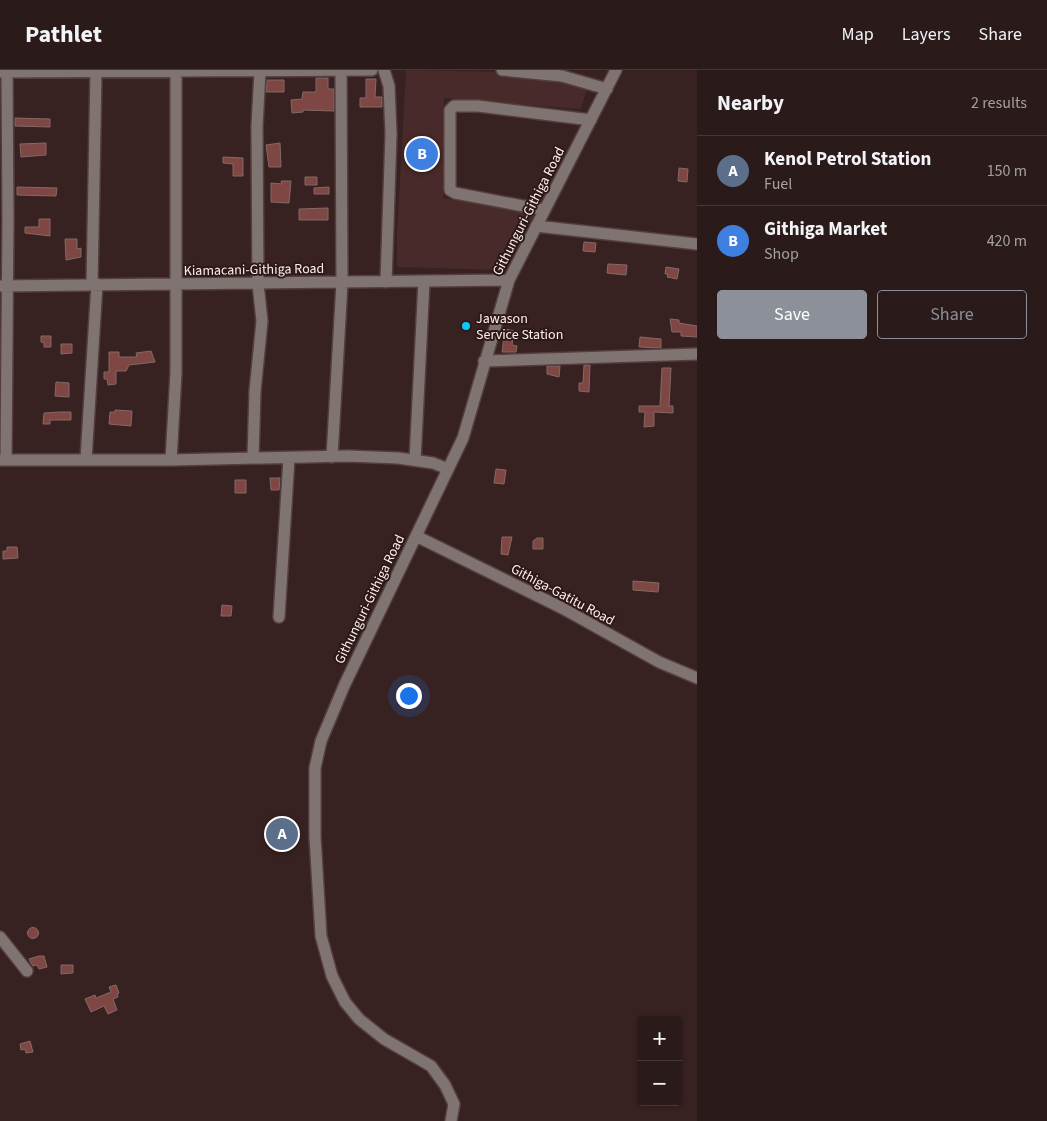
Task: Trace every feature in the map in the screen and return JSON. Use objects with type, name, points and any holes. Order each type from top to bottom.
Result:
[{"type":"street","points":[[372,70],[341,72],[3,72],[3,460],[171,460],[332,456],[415,460],[433,463],[448,469]]},
{"type":"street","points":[[384,70],[389,86],[391,134],[386,282]]},
{"type":"street","points":[[502,70],[559,73],[607,89]]},
{"type":"street","name":"Githunguri-Githiga Road","points":[[451,1121],[454,1104],[445,1085],[431,1066],[384,1039],[360,1020],[344,1002],[332,976],[321,936],[314,800],[315,768],[321,741],[352,669],[448,469],[471,416],[484,361],[509,280],[616,70]]},
{"type":"street","points":[[171,460],[176,373],[176,71]]},
{"type":"street","points":[[86,459],[95,284],[96,72]]},
{"type":"street","points":[[253,458],[255,391],[262,321],[258,284],[257,126],[260,72]]},
{"type":"street","points":[[332,456],[342,283],[341,72]]},
{"type":"street","points":[[544,210],[455,193],[450,190],[450,110],[454,106],[459,105],[478,106],[591,120]]},
{"type":"street","points":[[536,226],[697,244]]},
{"type":"street","name":"Kiamacani-Githiga Road","points":[[4,286],[95,284],[175,286],[509,280]]},
{"type":"street","points":[[415,460],[424,282]]},
{"type":"street","points":[[484,361],[697,354]]},
{"type":"street","points":[[279,617],[289,458]]},
{"type":"street","name":"Githiga-Gatitu Road","points":[[416,536],[562,608],[659,662],[697,678]]},
{"type":"street","points":[[0,938],[27,971]]},
{"type":"shaded area","points":[[406,70],[500,72],[568,80],[587,89],[581,109],[444,98],[443,198],[536,215],[500,270],[397,267]]},
{"type":"building","points":[[316,78],[328,78],[328,89],[334,89],[334,111],[303,110],[303,112],[292,113],[291,100],[302,99],[303,92],[316,92]]},
{"type":"building","points":[[366,79],[376,79],[375,97],[382,97],[382,107],[360,107],[360,98],[366,98]]},
{"type":"building","points":[[267,80],[284,80],[284,92],[266,92]]},
{"type":"building","points":[[15,118],[50,119],[50,127],[15,126]]},
{"type":"building","points":[[46,143],[46,155],[21,157],[20,144]]},
{"type":"building","points":[[280,143],[281,167],[269,167],[266,145]]},
{"type":"building","points":[[223,157],[243,158],[243,176],[233,176],[233,164],[223,163]]},
{"type":"building","points":[[679,168],[688,169],[687,182],[678,181]]},
{"type":"building","points":[[305,177],[317,177],[317,185],[305,185]]},
{"type":"building","points":[[281,181],[291,181],[289,203],[271,202],[271,183],[282,184]]},
{"type":"building","points":[[17,187],[57,188],[56,196],[17,195]]},
{"type":"building","points":[[329,187],[329,194],[314,194],[314,188]]},
{"type":"building","points":[[328,208],[328,220],[299,220],[299,209]]},
{"type":"building","points":[[39,219],[50,219],[50,236],[25,233],[25,227],[39,227]]},
{"type":"building","points":[[65,239],[77,239],[77,249],[81,248],[81,257],[66,260]]},
{"type":"building","points":[[584,242],[596,243],[595,252],[583,251]]},
{"type":"building","points":[[608,264],[627,265],[626,275],[607,273]]},
{"type":"building","points":[[666,267],[679,269],[677,279],[667,277],[668,274],[665,274]]},
{"type":"building","points":[[670,319],[679,320],[679,323],[697,326],[697,337],[681,336],[681,332],[672,332]]},
{"type":"building","points":[[505,329],[514,331],[512,345],[517,346],[516,352],[502,352]]},
{"type":"building","points":[[41,336],[51,336],[51,347],[44,347],[44,343],[41,342]]},
{"type":"building","points":[[640,337],[661,339],[661,348],[639,347]]},
{"type":"building","points":[[61,344],[72,344],[72,353],[61,354]]},
{"type":"building","points":[[151,351],[155,362],[129,365],[126,371],[116,371],[116,384],[108,385],[107,379],[104,379],[104,372],[109,372],[109,352],[119,352],[119,357],[137,357],[136,353]]},
{"type":"building","points":[[584,365],[590,365],[589,392],[579,391],[579,383],[583,383]]},
{"type":"building","points":[[547,366],[560,366],[559,377],[547,374]]},
{"type":"building","points":[[662,368],[671,368],[669,406],[673,406],[673,413],[654,412],[654,426],[644,427],[645,412],[639,412],[639,406],[660,406]]},
{"type":"building","points":[[56,382],[69,383],[69,397],[55,396]]},
{"type":"building","points":[[115,410],[132,411],[131,426],[109,424],[110,412],[115,412]]},
{"type":"building","points":[[71,412],[71,420],[50,420],[50,424],[43,424],[44,413]]},
{"type":"building","points":[[496,469],[506,470],[504,484],[494,483]]},
{"type":"building","points":[[270,478],[280,478],[279,490],[271,490]]},
{"type":"building","points":[[235,480],[246,480],[246,493],[235,493]]},
{"type":"building","points":[[502,537],[512,537],[508,555],[501,554]]},
{"type":"building","points":[[537,538],[543,538],[543,549],[533,549],[533,541]]},
{"type":"building","points":[[7,547],[17,547],[18,558],[3,559],[3,551],[7,551]]},
{"type":"building","points":[[633,581],[659,583],[658,592],[633,590]]},
{"type":"building","points":[[222,605],[232,606],[231,616],[221,616]]},
{"type":"building","points":[[31,928],[35,928],[38,933],[37,937],[31,938],[28,935],[28,931]]},
{"type":"building","points":[[44,956],[47,967],[39,969],[37,965],[33,966],[29,959]]},
{"type":"building","points":[[61,965],[73,965],[73,973],[61,974]]},
{"type":"building","points":[[116,985],[119,993],[117,994],[118,997],[113,999],[117,1010],[108,1014],[104,1006],[91,1012],[85,999],[95,995],[96,998],[111,992],[109,987]]},
{"type":"building","points":[[30,1041],[33,1052],[26,1053],[25,1049],[21,1050],[20,1044]]},
{"type":"place","name":"Githiga Market","points":[[422,154]]},
{"type":"place","name":"Jawason Service Station","points":[[466,326]]},
{"type":"place","name":"Kenol Petrol Station","points":[[282,834]]}]
